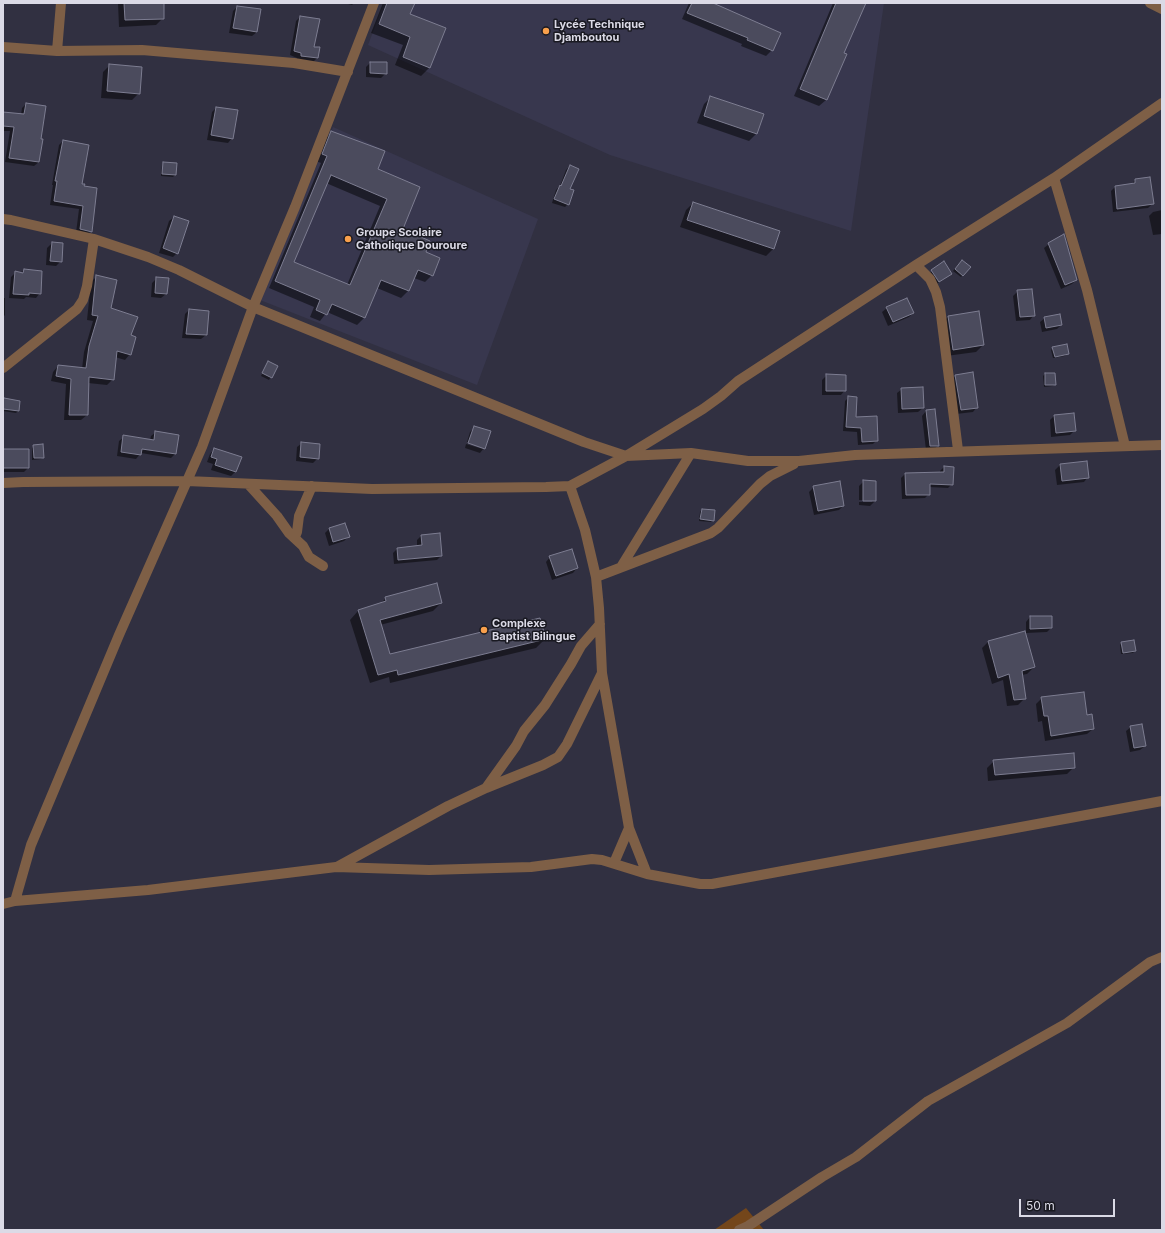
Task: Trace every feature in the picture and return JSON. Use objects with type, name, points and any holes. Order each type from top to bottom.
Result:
[{"type":"street","points":[[57,50],[61,3]]},
{"type":"street","points":[[15,901],[31,845],[119,635],[202,447],[253,308],[295,207],[374,3]]},
{"type":"street","points":[[1150,3],[1162,9]]},
{"type":"street","points":[[3,47],[57,50],[142,50],[287,62],[348,72]]},
{"type":"street","points":[[3,483],[187,481],[372,489],[570,486],[626,456],[703,409],[738,381],[916,265],[1054,178],[1162,103]]},
{"type":"street","points":[[1054,178],[1087,290],[1124,446]]},
{"type":"street","points":[[6,218],[94,239],[148,257],[179,270],[253,308],[584,442],[626,456],[691,453],[748,461],[799,462],[855,455],[958,450],[1162,445]]},
{"type":"street","points":[[3,368],[77,309],[83,300],[87,286],[94,239]]},
{"type":"street","points":[[916,265],[930,279],[936,292],[940,307],[958,450]]},
{"type":"street","points":[[621,567],[691,453]]},
{"type":"street","points":[[596,577],[711,533],[718,528],[760,484],[770,476],[799,462]]},
{"type":"street","points":[[248,484],[277,516],[289,533],[303,546],[309,557],[323,566]]},
{"type":"street","points":[[295,537],[299,516],[312,486]]},
{"type":"street","points":[[570,486],[585,530],[596,577],[602,673],[629,828],[647,874]]},
{"type":"street","points":[[486,788],[516,746],[524,731],[545,705],[581,646],[600,624]]},
{"type":"street","points":[[336,867],[448,806],[486,788],[558,758],[567,744],[602,673]]},
{"type":"street","points":[[3,904],[15,901],[143,890],[336,867],[429,870],[531,867],[592,859],[614,863],[647,874],[700,884],[712,884],[1162,801]]},
{"type":"street","points":[[614,863],[629,828]]},
{"type":"street","points":[[739,1230],[748,1226],[822,1177],[856,1157],[928,1101],[1067,1023],[1150,962],[1162,957]]},
{"type":"shaded area","points":[[384,3],[884,3],[851,231],[610,155],[368,45]]},
{"type":"shaded area","points":[[333,127],[538,219],[477,385],[260,300]]},
{"type":"shaded area","points":[[746,1208],[764,1230],[714,1230]]},
{"type":"building","points":[[124,3],[164,3],[164,19],[125,20]]},
{"type":"building","points":[[387,3],[415,3],[410,14],[446,28],[430,68],[403,57],[410,37],[379,24]]},
{"type":"building","points":[[692,3],[713,3],[781,33],[773,51],[747,40],[748,38],[687,13]]},
{"type":"building","points":[[836,3],[866,3],[844,53],[847,54],[827,100],[800,89]]},
{"type":"building","points":[[237,6],[261,9],[257,32],[233,28]]},
{"type":"building","points":[[300,16],[320,19],[314,47],[320,47],[318,58],[301,56],[301,53],[294,51]]},
{"type":"building","points":[[370,62],[387,62],[387,74],[370,73]]},
{"type":"building","points":[[109,64],[142,67],[140,94],[107,91]]},
{"type":"building","points":[[710,96],[764,114],[757,134],[704,116]]},
{"type":"building","points":[[26,103],[46,106],[39,162],[9,158],[14,127],[3,126],[3,112],[24,114]]},
{"type":"building","points":[[216,107],[238,110],[233,139],[211,135]]},
{"type":"building","points":[[331,131],[385,151],[378,169],[420,187],[403,229],[430,241],[426,252],[440,258],[433,276],[418,270],[409,291],[381,280],[365,318],[332,304],[327,315],[316,310],[320,300],[275,281],[327,156],[322,154]],"holes":[[[331,175],[387,199],[350,285],[294,262]]]},
{"type":"building","points":[[63,140],[89,145],[82,184],[85,184],[84,186],[97,188],[92,232],[80,229],[83,206],[54,201],[57,181],[55,181]]},
{"type":"building","points":[[163,162],[177,163],[176,175],[162,174]]},
{"type":"building","points":[[570,165],[579,169],[570,189],[574,190],[569,205],[554,199]]},
{"type":"building","points":[[1150,177],[1154,204],[1117,209],[1115,186],[1135,183],[1135,179]]},
{"type":"building","points":[[693,202],[780,231],[774,249],[687,220]]},
{"type":"building","points":[[174,216],[189,221],[178,254],[163,248]]},
{"type":"building","points":[[1064,234],[1077,280],[1065,285],[1048,243]]},
{"type":"building","points":[[52,242],[63,243],[62,262],[50,261]]},
{"type":"building","points":[[962,260],[971,267],[963,276],[955,269]]},
{"type":"building","points":[[944,261],[952,274],[939,282],[931,270]]},
{"type":"building","points":[[24,269],[42,271],[41,294],[13,294],[15,271],[23,273]]},
{"type":"building","points":[[96,275],[117,280],[111,308],[138,317],[131,335],[136,337],[131,355],[117,351],[114,380],[89,377],[88,415],[69,415],[71,379],[56,376],[58,365],[86,368],[89,346],[98,316],[92,315]]},
{"type":"building","points":[[156,277],[169,278],[167,294],[155,293]]},
{"type":"building","points":[[1032,289],[1035,316],[1020,317],[1017,290]]},
{"type":"building","points":[[907,298],[914,313],[893,322],[886,307]]},
{"type":"building","points":[[189,309],[209,311],[207,335],[186,334]]},
{"type":"building","points":[[979,311],[984,345],[953,350],[948,316]]},
{"type":"building","points":[[1060,314],[1062,325],[1046,328],[1044,317]]},
{"type":"building","points":[[1067,344],[1069,354],[1055,357],[1052,347]]},
{"type":"building","points":[[268,361],[278,366],[272,378],[262,373]]},
{"type":"building","points":[[973,372],[978,408],[961,410],[955,375]]},
{"type":"building","points":[[1045,373],[1055,373],[1056,385],[1045,385]]},
{"type":"building","points":[[826,374],[846,375],[846,391],[826,391]]},
{"type":"building","points":[[923,387],[924,408],[902,409],[901,388]]},
{"type":"building","points":[[848,396],[857,397],[856,417],[877,416],[878,441],[862,442],[861,428],[846,427]]},
{"type":"building","points":[[4,398],[20,401],[19,411],[3,409]]},
{"type":"building","points":[[935,409],[939,446],[930,446],[926,410]]},
{"type":"building","points":[[1074,413],[1076,431],[1056,433],[1054,415]]},
{"type":"building","points":[[474,426],[491,431],[485,449],[468,443]]},
{"type":"building","points":[[155,431],[179,435],[176,454],[142,449],[141,455],[121,452],[123,435],[154,440]]},
{"type":"building","points":[[301,442],[320,444],[319,459],[300,457]]},
{"type":"building","points":[[43,444],[44,458],[34,458],[33,445]]},
{"type":"building","points":[[214,448],[242,457],[236,472],[215,465],[217,459],[211,457]]},
{"type":"building","points":[[3,449],[29,449],[29,468],[3,468]]},
{"type":"building","points":[[1087,461],[1089,478],[1062,481],[1060,464]]},
{"type":"building","points":[[944,466],[954,467],[953,485],[930,484],[930,495],[906,495],[905,473],[944,472]]},
{"type":"building","points":[[863,480],[876,481],[876,501],[863,501]]},
{"type":"building","points":[[840,481],[844,506],[818,511],[813,486]]},
{"type":"building","points":[[702,509],[715,510],[714,521],[700,519]]},
{"type":"building","points":[[345,523],[350,537],[333,542],[329,528]]},
{"type":"building","points":[[440,533],[442,556],[398,560],[397,548],[422,545],[421,535]]},
{"type":"building","points":[[572,549],[578,568],[556,576],[549,556]]},
{"type":"building","points":[[437,583],[442,603],[380,620],[390,654],[540,618],[546,639],[398,675],[397,670],[378,675],[358,610],[386,601],[385,597]]},
{"type":"building","points":[[1030,616],[1052,616],[1052,628],[1030,629]]},
{"type":"building","points":[[1025,631],[1035,667],[1022,671],[1026,699],[1014,700],[1009,674],[998,678],[988,641]]},
{"type":"building","points":[[1134,640],[1136,651],[1123,653],[1121,642]]},
{"type":"building","points":[[1084,692],[1087,715],[1092,714],[1094,729],[1051,736],[1048,716],[1044,716],[1041,697]]},
{"type":"building","points":[[1142,724],[1146,746],[1134,748],[1130,726]]},
{"type":"building","points":[[1074,753],[1075,768],[995,775],[993,760]]},
{"type":"place","name":"Lycée Technique Djamboutou","points":[[546,31]]},
{"type":"place","name":"Groupe Scolaire Catholique Douroure","points":[[348,239]]},
{"type":"place","name":"Complexe Baptist Bilingue","points":[[484,630]]}]
